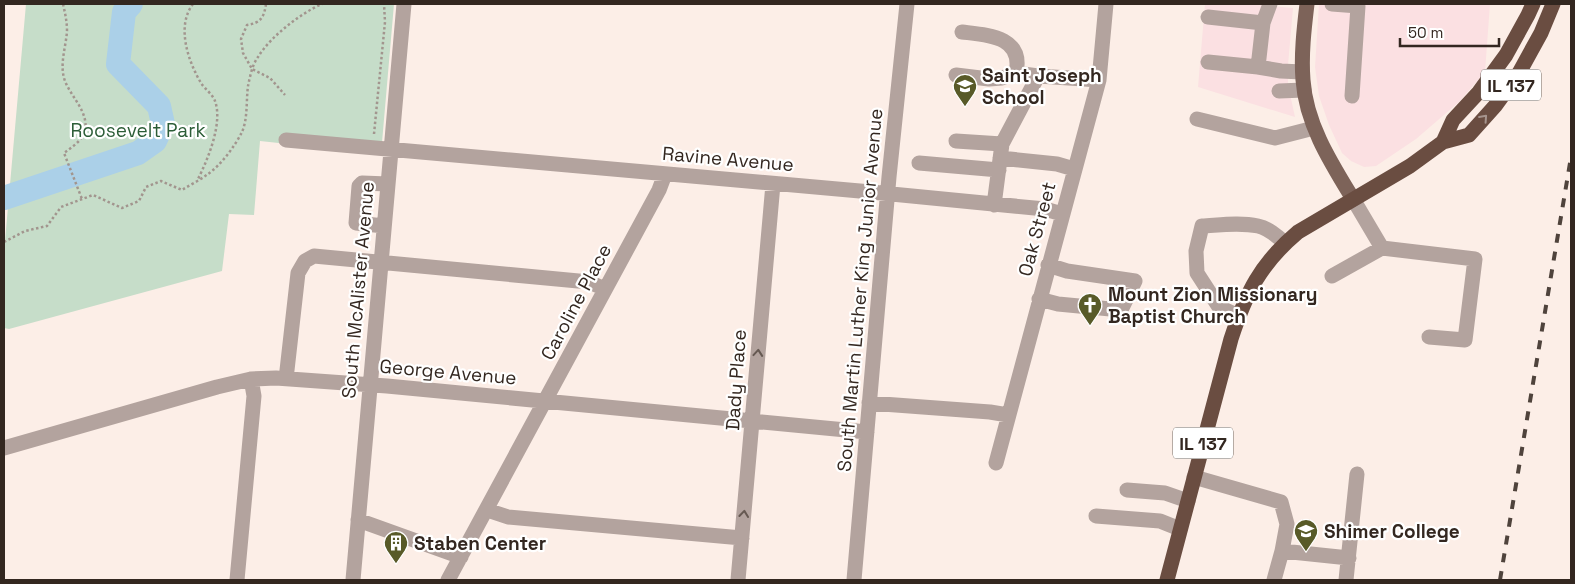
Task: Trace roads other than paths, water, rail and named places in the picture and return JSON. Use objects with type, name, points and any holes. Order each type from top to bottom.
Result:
[{"type":"highway","name":"IL 137","points":[[1443,142],[1453,120],[1479,92],[1506,55],[1533,4]]},
{"type":"highway","name":"IL 137","points":[[1167,580],[1239,316],[1263,267],[1284,243],[1298,232],[1410,166],[1443,142],[1468,135],[1495,106],[1530,54],[1553,4]]},
{"type":"main road","points":[[1307,4],[1302,50],[1304,90],[1314,128],[1338,174],[1354,199]]},
{"type":"street","name":"South McAlister Avenue","points":[[353,580],[404,4]]},
{"type":"street","name":"South Martin Luther King Junior Avenue","points":[[854,580],[866,432],[907,4]]},
{"type":"street","name":"Oak Street","points":[[996,463],[1099,80],[1106,4]]},
{"type":"street","points":[[1258,66],[1263,22],[1270,4]]},
{"type":"street","points":[[1332,4],[1358,6],[1352,96]]},
{"type":"street","points":[[1208,17],[1228,11],[1263,22]]},
{"type":"street","points":[[962,32],[997,37],[1009,44],[1015,55],[1016,73]]},
{"type":"street","points":[[1208,62],[1302,72]]},
{"type":"street","points":[[956,75],[989,79],[1002,78],[1016,73],[1099,80]]},
{"type":"street","points":[[994,205],[1000,157],[1038,76]]},
{"type":"street","points":[[1279,91],[1304,90]]},
{"type":"street","points":[[1197,119],[1275,138],[1314,128]]},
{"type":"street","name":"Ravine Avenue","points":[[286,140],[888,194],[1045,209],[1062,214]]},
{"type":"street","points":[[956,141],[1000,157]]},
{"type":"street","points":[[919,163],[1000,157],[1056,164],[1074,169]]},
{"type":"street","name":"Caroline Place","points":[[448,580],[488,510],[659,190],[665,174]]},
{"type":"street","points":[[384,226],[356,223],[359,186],[362,183],[388,184]]},
{"type":"street","name":"Dady Place","points":[[738,580],[773,184]]},
{"type":"street","points":[[1354,199],[1382,248]]},
{"type":"street","points":[[1239,316],[1219,307],[1197,273],[1196,251],[1202,226],[1235,224],[1258,226],[1273,233],[1284,243]]},
{"type":"street","points":[[1332,276],[1382,248],[1475,259],[1465,340],[1429,337]]},
{"type":"street","points":[[286,379],[296,282],[298,273],[305,261],[311,257],[318,256],[589,282],[606,289]]},
{"type":"street","points":[[1039,299],[1058,304],[1120,310],[1135,281],[1067,271],[1048,266]]},
{"type":"street","points":[[237,580],[254,396],[251,379]]},
{"type":"street","name":"George Avenue","points":[[4,448],[251,379],[286,379],[370,385],[866,432]]},
{"type":"street","points":[[869,403],[1008,415]]},
{"type":"street","points":[[1346,580],[1357,474]]},
{"type":"street","points":[[1194,477],[1281,502],[1287,524],[1274,580]]},
{"type":"street","points":[[1127,490],[1165,493],[1188,501]]},
{"type":"street","points":[[488,510],[508,518],[742,538]]},
{"type":"street","points":[[1096,516],[1160,521],[1180,529]]},
{"type":"street","points":[[358,520],[461,557]]},
{"type":"street","points":[[1282,551],[1349,558]]},
{"type":"waterway","points":[[4,198],[138,153],[155,141],[163,124],[159,106],[118,64],[124,12],[131,4]]},
{"type":"railway","points":[[1500,580],[1571,157]]},
{"type":"place","name":"Saint Joseph School","points":[[965,107]]},
{"type":"place","name":"Mount Zion Missionary Baptist Church","points":[[1090,326]]},
{"type":"place","name":"Shimer College","points":[[1306,552]]},
{"type":"place","name":"Staben Center","points":[[396,564]]},
{"type":"park label","name":"Roosevelt Park","points":[[138,130]]}]
